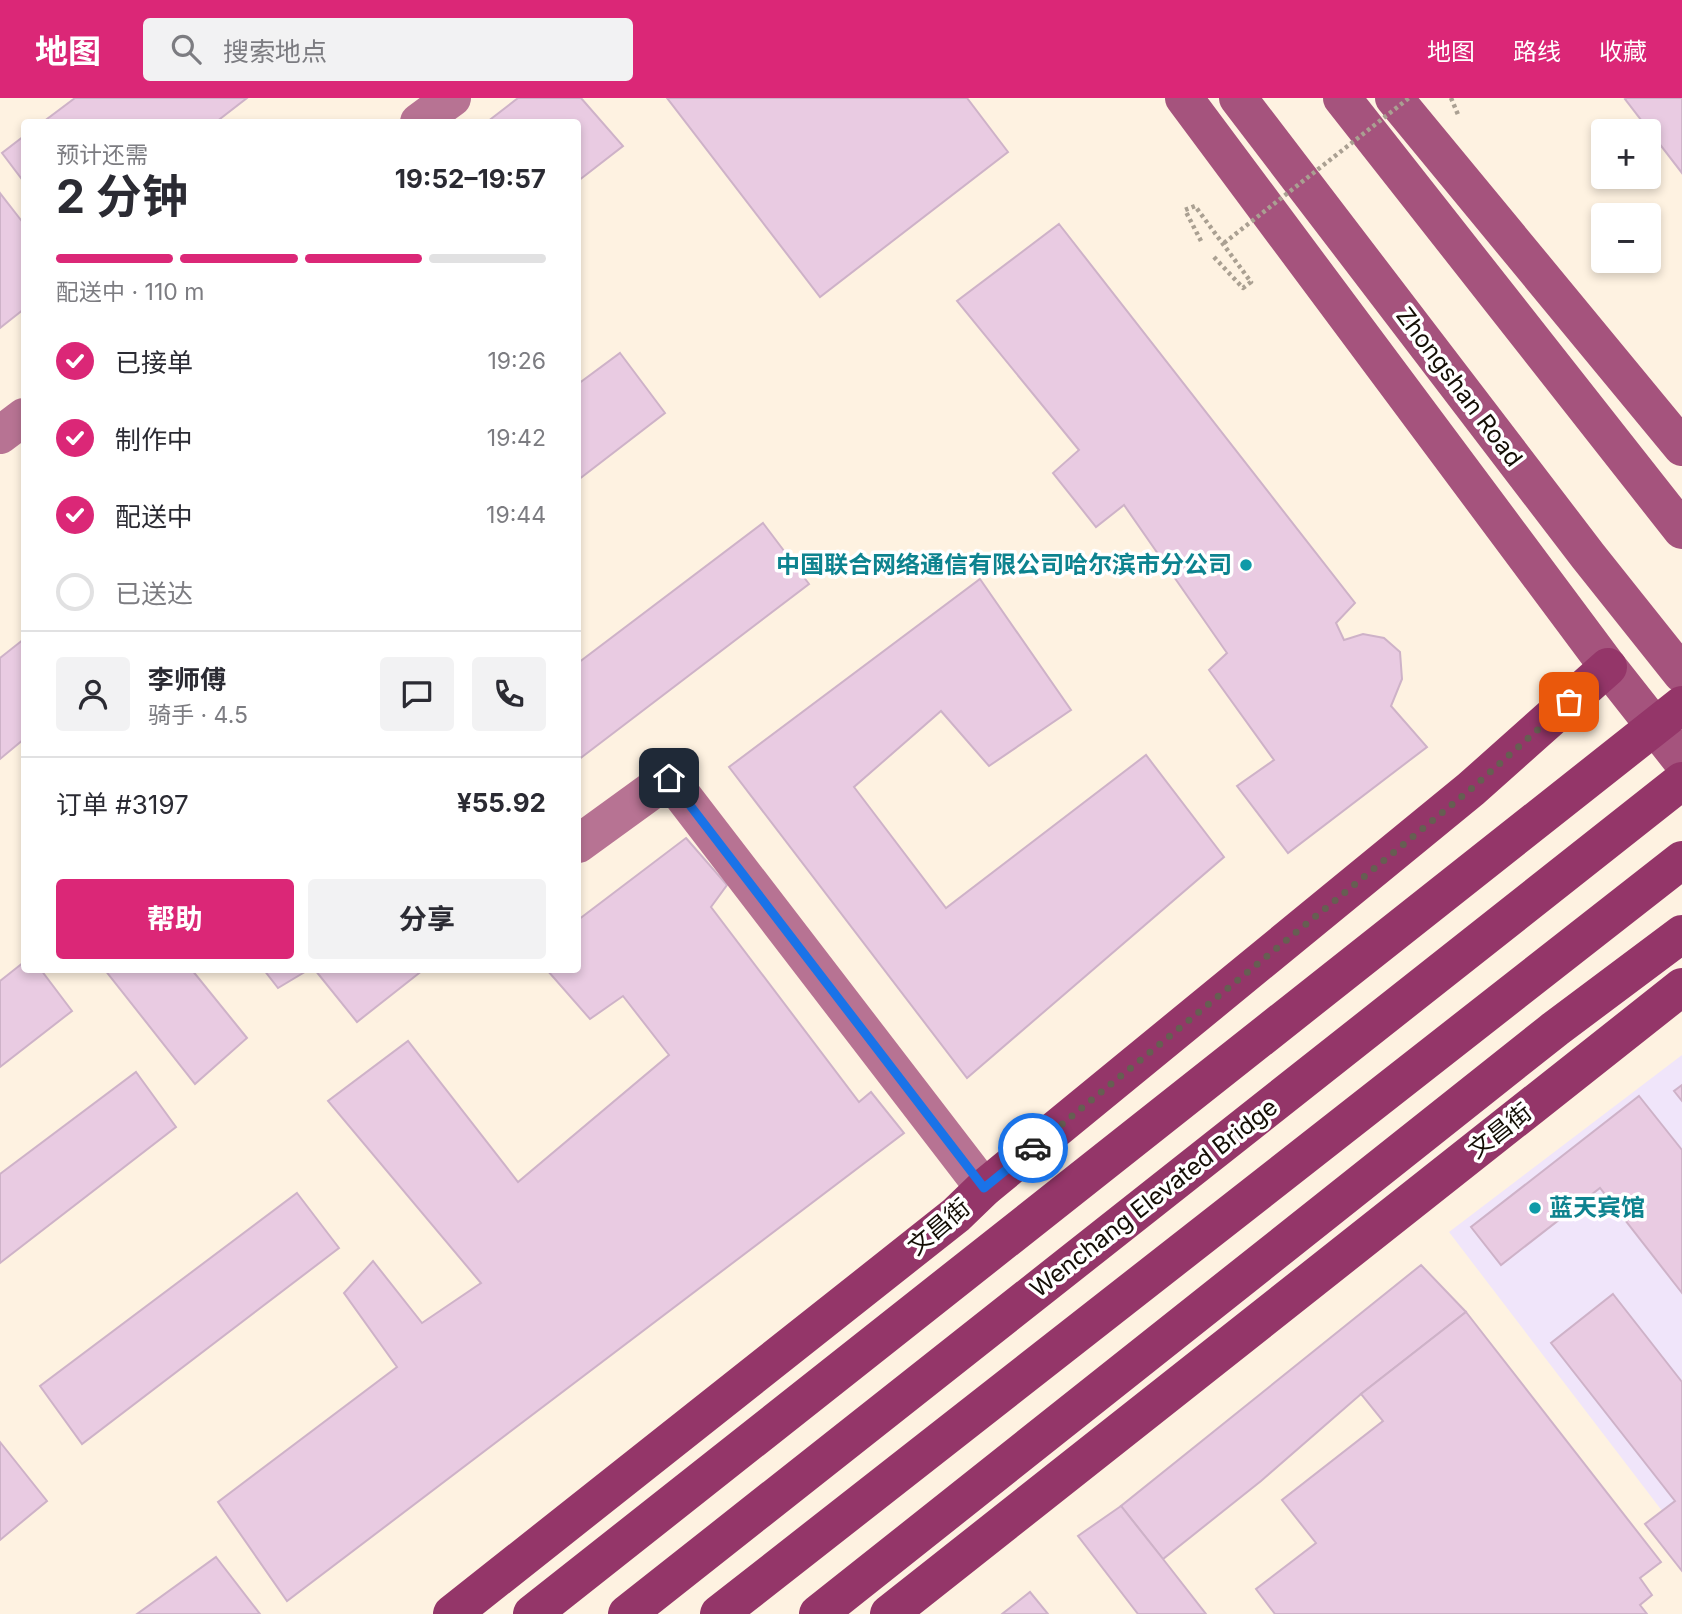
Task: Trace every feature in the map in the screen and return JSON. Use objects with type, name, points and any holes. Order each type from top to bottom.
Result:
[{"type":"highway","name":"文昌街","points":[[452,1614],[945,1224],[984,1188],[1471,789],[1608,667]]},
{"type":"highway","points":[[532,1614],[1682,705]]},
{"type":"highway","name":"Wenchang Elevated Bridge","points":[[627,1614],[1682,781]]},
{"type":"highway","points":[[719,1614],[1682,860]]},
{"type":"highway","points":[[1602,923],[1682,895]]},
{"type":"highway","points":[[818,1614],[1555,1029],[1682,933]]},
{"type":"highway","name":"文昌街","points":[[889,1614],[1682,987]]},
{"type":"main road","points":[[1184,98],[1608,667],[1682,761]]},
{"type":"main road","name":"Zhongshan Road","points":[[1238,98],[1682,674]]},
{"type":"main road","points":[[1342,98],[1682,530]]},
{"type":"main road","points":[[1394,98],[1682,447]]},
{"type":"street","points":[[423,119],[452,98]]},
{"type":"street","points":[[0,435],[21,419]]},
{"type":"street","points":[[581,842],[669,778],[984,1188]]},
{"type":"path","points":[[1224,243],[1409,98]]},
{"type":"path","points":[[1201,241],[1185,210],[1195,206],[1251,282],[1243,288],[1213,256]]},
{"type":"shaded area","points":[[1682,1055],[1682,1537],[1449,1232]]},
{"type":"building","points":[[75,98],[247,98],[220,119],[47,119]]},
{"type":"building","points":[[518,98],[581,98],[623,146],[581,179],[581,119],[491,119]]},
{"type":"building","points":[[667,98],[967,98],[1008,152],[820,297]]},
{"type":"building","points":[[1682,98],[1682,173],[1661,146],[1661,119],[1640,119],[1625,99]]},
{"type":"building","points":[[21,138],[21,178],[2,153]]},
{"type":"building","points":[[0,193],[21,220],[21,311],[0,328]]},
{"type":"building","name":"中国联合网络通信有限公司哈尔滨市分公司","points":[[1059,224],[1355,603],[1336,623],[1344,640],[1363,634],[1384,638],[1400,652],[1402,679],[1391,706],[1427,747],[1288,853],[1237,786],[1274,760],[1209,670],[1227,653],[1124,505],[1096,527],[1053,473],[1079,450],[957,301]]},
{"type":"building","points":[[620,353],[665,413],[581,478],[581,382]]},
{"type":"building","points":[[763,523],[809,584],[581,758],[581,661]]},
{"type":"building","points":[[980,579],[1071,710],[989,766],[941,711],[854,787],[946,908],[1146,755],[1224,857],[967,1078],[729,767]]},
{"type":"building","points":[[21,641],[21,742],[0,759],[0,658]]},
{"type":"building","points":[[686,838],[727,885],[711,907],[859,1102],[871,1092],[904,1133],[287,1601],[218,1502],[397,1367],[344,1293],[373,1261],[422,1323],[481,1283],[328,1101],[408,1041],[518,1182],[669,1055],[623,996],[590,1019],[550,973],[581,973],[581,918]]},
{"type":"building","points":[[21,964],[21,973],[43,973],[72,1011],[0,1067],[0,981]]},
{"type":"building","points":[[107,973],[194,973],[247,1038],[195,1084]]},
{"type":"building","points":[[266,973],[303,973],[278,988]]},
{"type":"building","points":[[317,973],[419,973],[357,1022]]},
{"type":"building","points":[[136,1072],[176,1127],[0,1263],[0,1174]]},
{"type":"building","points":[[1682,1085],[1682,1101],[1674,1091]]},
{"type":"building","name":"蓝天宾馆","points":[[1639,1096],[1682,1150],[1682,1293],[1600,1188],[1501,1265],[1471,1227]]},
{"type":"building","points":[[297,1193],[339,1248],[82,1444],[40,1386]]},
{"type":"building","points":[[1421,1265],[1466,1312],[1361,1394],[1261,1481],[1163,1559],[1121,1506]]},
{"type":"building","name":"蓝天宾馆","points":[[1613,1294],[1682,1382],[1682,1571],[1645,1524],[1675,1501],[1551,1343]]},
{"type":"building","points":[[1466,1312],[1661,1562],[1640,1578],[1652,1595],[1640,1605],[1647,1614],[1275,1614],[1256,1589],[1316,1543],[1282,1500],[1383,1421],[1361,1394]]},
{"type":"building","points":[[0,1442],[47,1501],[0,1540]]},
{"type":"building","points":[[1121,1506],[1206,1614],[1138,1614],[1078,1536]]},
{"type":"building","points":[[216,1557],[260,1614],[137,1614]]},
{"type":"building","points":[[1030,1592],[1048,1614],[1002,1614]]},
{"type":"way so far","points":[[1033,1148],[1471,789],[1569,702]]},
{"type":"place","name":"中国联合网络通信有限公司哈尔滨市分公司","points":[[1246,565]]},
{"type":"place","name":"蓝天宾馆","points":[[1535,1208]]},
{"type":"route","points":[[669,778],[984,1188],[1033,1148]]}]
